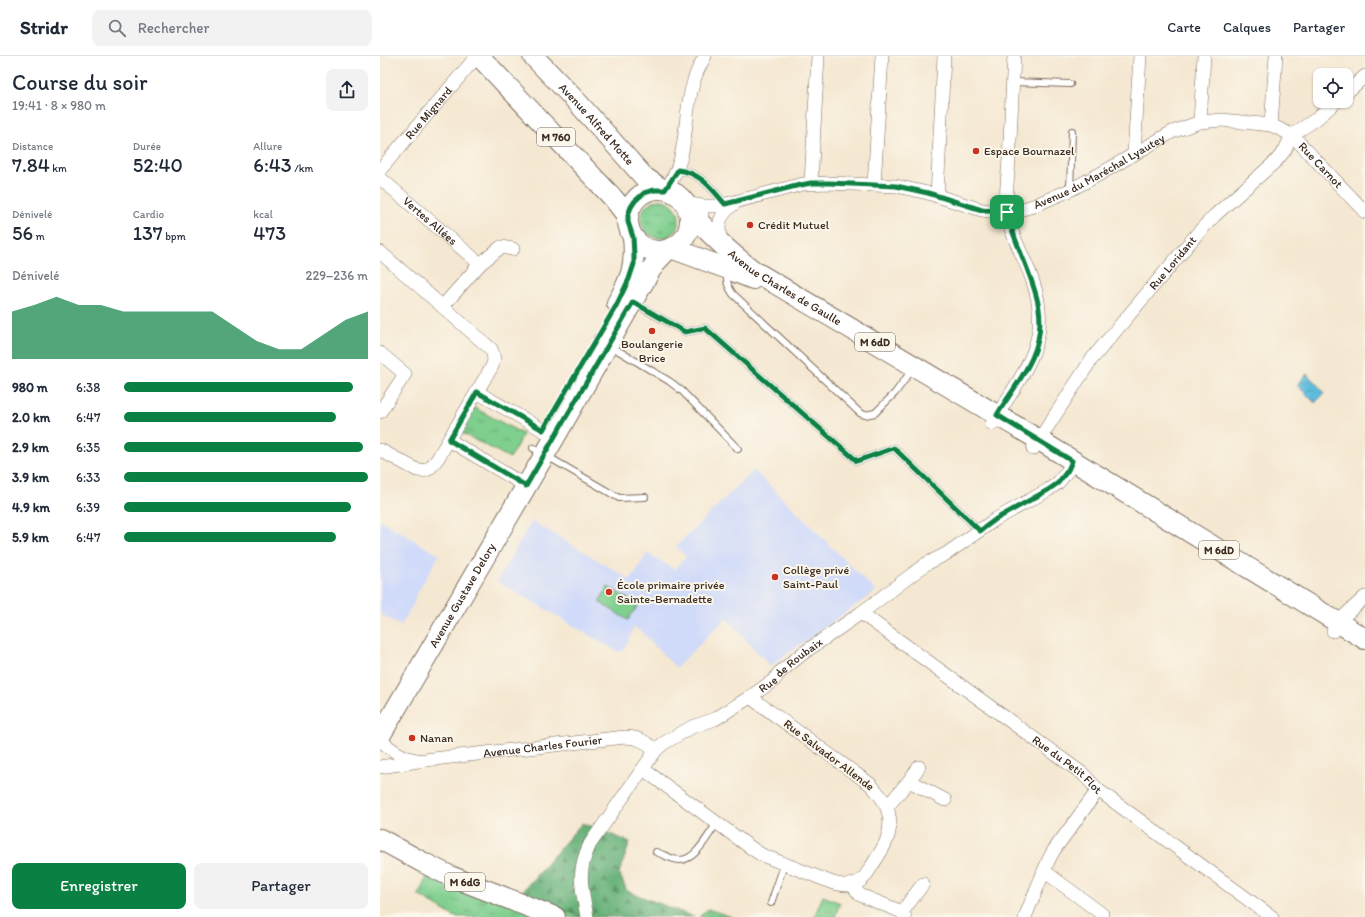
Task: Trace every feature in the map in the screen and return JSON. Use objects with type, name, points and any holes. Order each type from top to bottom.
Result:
[{"type":"main road","name":"M 760","points":[[478,56],[611,195],[624,212],[631,230]]},
{"type":"main road","name":"Avenue Alfred Motte","points":[[533,56],[579,104],[644,177],[664,190]]},
{"type":"main road","points":[[664,190],[676,194],[689,217],[679,243],[670,249],[658,251],[648,249],[640,244],[631,230],[630,211],[638,198],[647,192],[664,190]]},
{"type":"main road","name":"Avenue Charles de Gaulle","points":[[689,217],[754,271],[994,420],[1336,627],[1365,650]]},
{"type":"main road","name":"Avenue Gustave Delory","points":[[380,710],[520,483],[602,342],[631,274],[634,259],[631,230]]},
{"type":"main road","name":"Avenue Gustave Delory","points":[[602,342],[633,302],[654,265],[670,249]]},
{"type":"main road","name":"Avenue Charles de Gaulle","points":[[670,249],[728,269],[749,278],[775,292],[909,374],[994,420]]},
{"type":"main road","name":"Avenue Gustave Delory","points":[[380,736],[520,483]]},
{"type":"main road","name":"Avenue Charles de Gaulle","points":[[1336,627],[1365,639]]},
{"type":"main road","name":"M 6dG","points":[[380,839],[450,876],[555,917]]},
{"type":"street","name":"Rue Mignard","points":[[380,170],[478,56]]},
{"type":"street","points":[[664,190],[678,170],[682,154],[692,85],[704,56]]},
{"type":"street","points":[[811,183],[818,56]]},
{"type":"street","points":[[874,185],[882,56]]},
{"type":"street","points":[[937,196],[944,56]]},
{"type":"street","points":[[994,420],[1032,358],[1040,322],[1039,301],[1032,279],[1015,238],[1007,212],[1014,56]]},
{"type":"street","points":[[1134,154],[1140,56]]},
{"type":"street","points":[[1200,122],[1204,56]]},
{"type":"street","points":[[1271,125],[1276,56]]},
{"type":"street","points":[[1353,87],[1365,76]]},
{"type":"street","points":[[1292,135],[1315,120],[1329,108]]},
{"type":"street","name":"Avenue du Maréchal Lyautey","points":[[689,217],[705,213],[722,205],[811,183],[874,185],[907,188],[982,210],[1007,212],[1033,206],[1070,190],[1172,132],[1200,122],[1231,120],[1271,125],[1292,135]]},
{"type":"street","name":"Rue Carnot","points":[[1292,135],[1365,212]]},
{"type":"street","name":"Rue Loridant","points":[[1036,445],[1099,350],[1205,225],[1276,161],[1286,150],[1292,135]]},
{"type":"street","name":"Vertes Allées","points":[[380,178],[480,264]]},
{"type":"street","name":"Avenue du Maréchal Lyautey","points":[[724,246],[720,234],[720,221],[726,211],[738,201]]},
{"type":"street","name":"Avenue du Maréchal Lyautey","points":[[689,217],[702,206],[722,205]]},
{"type":"street","points":[[443,306],[480,264],[501,248],[513,249]]},
{"type":"street","points":[[380,252],[492,349],[494,355],[494,361],[487,376],[437,460],[430,469],[422,471],[417,470],[380,450]]},
{"type":"street","points":[[380,353],[405,374],[380,412]]},
{"type":"street","points":[[477,392],[549,434]]},
{"type":"street","points":[[449,440],[520,483]]},
{"type":"street","name":"Rue de Roubaix","points":[[587,917],[580,881],[585,854],[590,844],[656,750],[672,737],[692,727],[715,719],[750,697],[774,680],[784,669],[802,654],[861,613],[926,564],[946,554],[996,519],[1058,483],[1070,466]]},
{"type":"street","points":[[1336,627],[1365,596]]},
{"type":"street","name":"Rue du Petit Flot","points":[[861,613],[1083,774],[1098,790],[1272,917]]},
{"type":"street","name":"Rue Salvador Allende","points":[[750,697],[870,784],[883,799],[887,807],[890,825],[887,840],[866,875],[860,881],[852,885]]},
{"type":"street","name":"Avenue Charles Fourier","points":[[380,767],[425,760],[625,737],[643,740],[656,750]]},
{"type":"street","name":"Avenue Charles Fourier","points":[[380,740],[391,750],[402,756],[425,760]]},
{"type":"street","points":[[887,807],[919,767]]},
{"type":"street","points":[[643,769],[754,850],[784,864],[833,883],[852,885],[860,895],[904,915],[923,884]]},
{"type":"street","points":[[909,781],[945,800]]},
{"type":"street","points":[[1025,917],[1054,850],[1098,790]]},
{"type":"street","points":[[1044,871],[1102,914]]},
{"type":"lane","points":[[1013,82],[1070,84]]},
{"type":"lane","points":[[1070,190],[1072,130]]},
{"type":"lane","points":[[678,170],[688,171],[697,176],[712,189],[722,205]]},
{"type":"lane","points":[[728,269],[726,280],[727,285],[733,294],[860,413],[865,415],[875,413],[895,392],[909,374]]},
{"type":"lane","points":[[633,302],[685,332],[705,328],[857,461],[894,448],[980,531]]},
{"type":"lane","points":[[602,342],[669,381],[682,391],[738,450]]},
{"type":"lane","points":[[539,451],[619,498],[645,497]]},
{"type":"lane","points":[[656,852],[678,860],[687,859],[695,854],[716,823]]},
{"type":"lane","points":[[772,903],[784,864]]},
{"type":"shaded area","points":[[754,470],[876,591],[770,666],[726,618],[676,668],[641,632],[634,627],[624,651],[618,652],[497,581],[532,521],[631,580],[647,553],[676,570],[677,566],[686,557],[676,546]]},
{"type":"shaded area","points":[[380,520],[439,555],[414,599],[415,601],[401,626],[380,614]]},
{"type":"green space","points":[[660,200],[670,203],[676,209],[679,219],[676,229],[670,235],[660,238],[650,235],[644,229],[641,219],[644,209],[650,203]]},
{"type":"green space","points":[[473,407],[523,434],[510,458],[460,432]]},
{"type":"green space","points":[[608,587],[638,605],[628,620],[599,602]]},
{"type":"green space","points":[[582,823],[630,842],[619,873],[627,891],[694,917],[583,917],[520,894]]},
{"type":"green space","points":[[436,859],[520,894],[583,917],[455,917],[418,895]]},
{"type":"green space","points":[[823,896],[840,903],[835,917],[814,917]]},
{"type":"green space","points":[[708,909],[732,917],[699,917]]},
{"type":"water","points":[[1307,374],[1325,393],[1315,403],[1297,385]]},
{"type":"place","name":"Espace Bournazel","points":[[976,151]]},
{"type":"place","name":"Crédit Mutuel","points":[[750,225]]},
{"type":"place","name":"Boulangerie Brice","points":[[652,331]]},
{"type":"place","name":"Collège privé Saint-Paul","points":[[775,577]]},
{"type":"place","name":"École primaire privée Sainte-Bernadette","points":[[609,592]]},
{"type":"place","name":"Nanan","points":[[412,738]]},
{"type":"route","points":[[678,170],[693,173],[712,189],[725,204],[803,184],[829,183],[896,186],[928,193],[982,210],[1007,212],[1015,238],[1032,279],[1039,301],[1040,322],[1032,358],[997,415],[1072,461],[1068,470],[1058,483],[996,519],[980,531],[894,448],[857,461],[705,328],[685,332],[633,302],[526,486],[449,440],[477,392],[543,430],[616,306],[633,269],[633,237],[629,227],[628,215],[633,204],[644,193],[658,189],[665,190],[678,170]]}]
